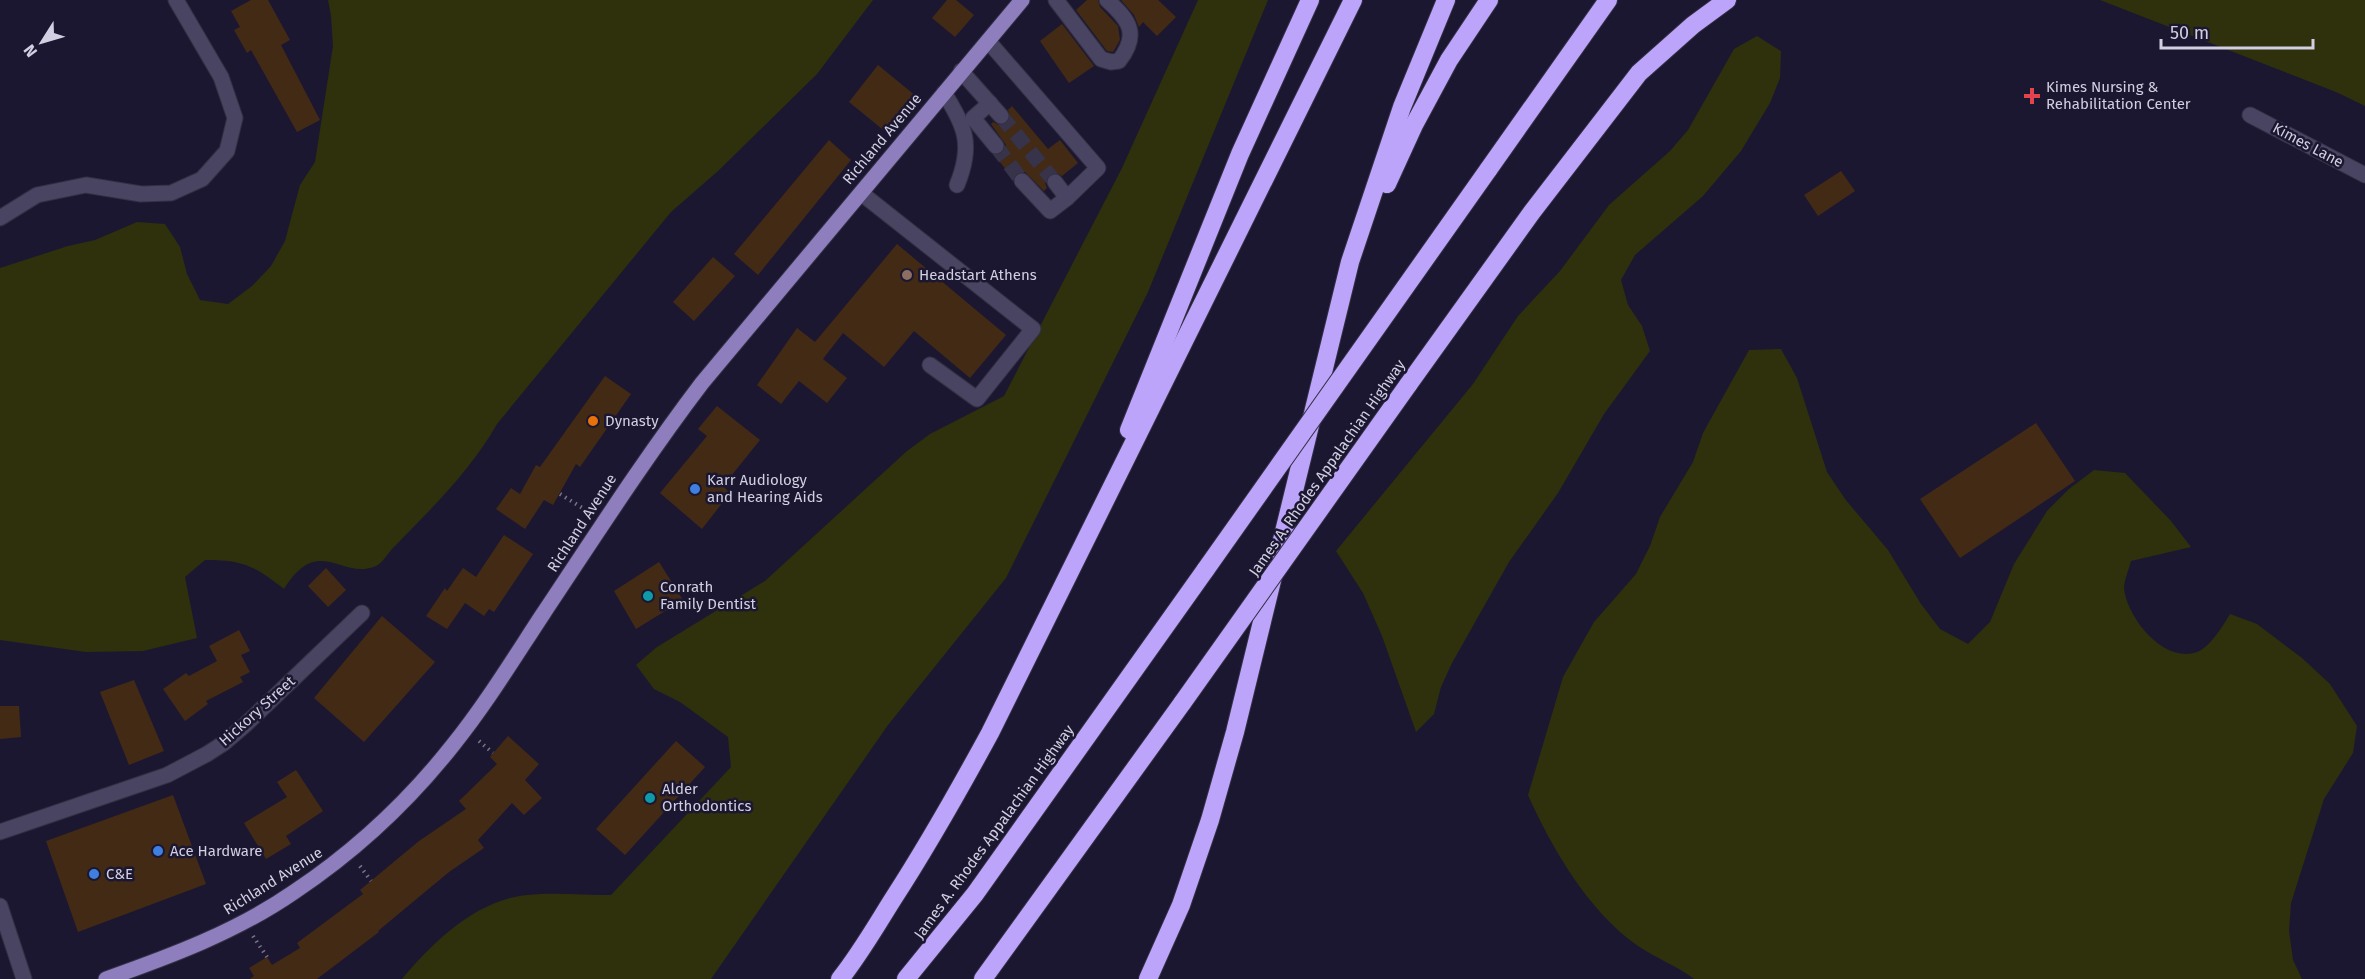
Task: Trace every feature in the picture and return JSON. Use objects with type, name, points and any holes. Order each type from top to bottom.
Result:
[{"type":"highway","points":[[1075,564],[1240,154],[1310,0]]},
{"type":"highway","points":[[840,979],[855,960],[949,808],[990,734],[1353,0]]},
{"type":"highway","points":[[1148,979],[1181,905],[1210,820],[1235,732],[1350,262],[1402,106],[1446,0]]},
{"type":"highway","points":[[1350,262],[1414,125],[1449,60],[1489,0]]},
{"type":"highway","name":"James A. Rhodes Appalachian Highway","points":[[906,979],[975,894],[1608,0]]},
{"type":"highway","name":"James A. Rhodes Appalachian Highway","points":[[983,979],[1532,212],[1639,74],[1693,25],[1726,0]]},
{"type":"main road","name":"Richland Avenue","points":[[105,979],[202,943],[254,918],[334,864],[392,814],[454,745],[656,443],[702,383],[1022,0]]},
{"type":"street","points":[[0,218],[37,195],[86,185],[141,194],[171,193],[202,179],[227,152],[235,118],[221,77],[176,0]]},
{"type":"street","points":[[1056,0],[1101,59],[1119,62],[1127,51],[1131,37],[1129,24],[1107,0]]},
{"type":"street","points":[[988,41],[1098,168],[1050,211],[1022,181]]},
{"type":"street","points":[[961,71],[1001,116]]},
{"type":"street","points":[[944,93],[954,110],[968,144],[965,165],[957,185]]},
{"type":"street","points":[[990,103],[973,118],[996,146]]},
{"type":"street","name":"Kimes Lane","points":[[2250,115],[2365,175]]},
{"type":"street","points":[[1055,182],[1067,198]]},
{"type":"street","points":[[861,193],[1033,329],[977,399],[930,364]]},
{"type":"street","name":"Hickory Street","points":[[0,832],[167,775],[207,754],[224,743],[272,700],[362,613]]},
{"type":"street","points":[[0,906],[24,979]]},
{"type":"path","points":[[560,495],[589,512]]},
{"type":"path","points":[[479,741],[493,753]]},
{"type":"path","points":[[360,866],[371,881]]},
{"type":"path","points":[[253,936],[267,957]]},
{"type":"shaded area","points":[[328,0],[873,0],[817,74],[718,171],[671,212],[497,424],[463,473],[379,564],[363,569],[319,561],[308,564],[284,589],[248,566],[230,561],[205,560],[185,577],[197,638],[143,651],[86,652],[0,640],[0,268],[68,246],[95,240],[137,222],[165,224],[180,247],[187,274],[200,300],[228,304],[252,286],[271,266],[285,241],[300,185],[315,162],[333,46]]},
{"type":"shaded area","points":[[1198,0],[1268,0],[1148,292],[1006,578],[888,725],[711,979],[402,979],[442,937],[473,914],[490,905],[537,894],[611,895],[731,767],[728,737],[680,702],[654,689],[636,665],[657,647],[765,581],[907,451],[930,434],[1004,396],[1122,168]]},
{"type":"shaded area","points":[[2100,0],[2365,0],[2365,106],[2336,92]]},
{"type":"shaded area","points":[[1757,36],[1781,51],[1780,78],[1770,103],[1741,151],[1703,196],[1635,255],[1621,280],[1628,305],[1642,326],[1650,351],[1604,414],[1558,493],[1509,562],[1452,663],[1441,687],[1434,714],[1416,732],[1382,636],[1363,593],[1336,551],[1473,384],[1518,316],[1560,271],[1609,205],[1670,151],[1688,130],[1734,49]]},
{"type":"shaded area","points":[[1781,349],[1797,378],[1827,472],[1845,499],[1888,550],[1921,604],[1940,629],[1968,644],[1990,622],[2014,564],[2047,511],[2069,489],[2094,470],[2125,473],[2171,521],[2191,547],[2131,561],[2124,588],[2132,612],[2149,636],[2172,651],[2185,654],[2197,652],[2211,641],[2230,614],[2257,624],[2302,658],[2330,684],[2357,726],[2353,753],[2324,799],[2291,903],[2289,931],[2293,960],[2302,979],[1694,979],[1638,946],[1620,932],[1588,898],[1560,858],[1528,795],[1563,677],[1594,622],[1636,574],[1650,546],[1660,517],[1693,462],[1703,433],[1749,350]]},
{"type":"building","points":[[251,0],[268,0],[290,40],[281,45],[320,120],[297,132],[251,50],[247,53],[234,30],[240,27],[231,11]]},
{"type":"building","points":[[947,0],[956,0],[974,15],[955,37],[932,18]]},
{"type":"building","points":[[1087,0],[1098,0],[1100,7],[1118,26],[1120,40],[1113,52],[1107,51],[1076,10]]},
{"type":"building","points":[[1121,0],[1158,0],[1176,17],[1157,36],[1143,22],[1139,27],[1134,15]]},
{"type":"building","points":[[1062,24],[1094,66],[1069,83],[1040,41]]},
{"type":"building","points":[[878,65],[917,97],[887,133],[849,102]]},
{"type":"building","points":[[1012,106],[1048,149],[1060,140],[1078,163],[1062,176],[1054,172],[1049,175],[1045,183],[1047,188],[1044,191],[1025,172],[1019,172],[1013,178],[994,155],[1003,153],[1006,145],[991,124],[993,122],[999,125],[1007,124],[1010,118],[1008,110]]},
{"type":"building","points":[[829,140],[851,160],[758,275],[734,254]]},
{"type":"building","points":[[1841,171],[1855,191],[1818,216],[1804,195]]},
{"type":"building","points":[[897,244],[1006,335],[970,378],[914,331],[884,367],[843,333],[823,359],[847,378],[827,403],[799,381],[781,404],[757,385],[797,328],[815,342]]},
{"type":"building","points":[[713,257],[735,276],[694,321],[673,302]]},
{"type":"building","points":[[605,376],[631,394],[580,467],[576,464],[553,505],[544,500],[525,529],[496,509],[511,488],[520,494],[536,465],[540,467]]},
{"type":"building","points":[[717,406],[760,440],[723,486],[730,493],[702,529],[660,493],[707,436],[698,429]]},
{"type":"building","points":[[2036,423],[2075,481],[1960,558],[1920,499]]},
{"type":"building","points":[[504,535],[533,554],[494,612],[489,609],[484,616],[465,603],[447,629],[426,616],[445,588],[447,591],[463,568],[476,577]]},
{"type":"building","name":"Conrath Family Dentist","points":[[659,562],[683,600],[636,629],[614,591]]},
{"type":"building","points":[[326,568],[346,590],[328,607],[308,586]]},
{"type":"building","points":[[382,616],[435,662],[364,742],[314,698]]},
{"type":"building","points":[[239,630],[250,651],[241,655],[250,672],[240,677],[243,682],[206,701],[208,704],[185,721],[163,689],[186,673],[189,676],[217,661],[209,646]]},
{"type":"building","points":[[134,680],[164,751],[129,765],[100,692]]},
{"type":"building","points":[[0,706],[19,706],[21,737],[0,739]]},
{"type":"building","points":[[508,736],[539,764],[525,780],[542,798],[524,815],[512,803],[478,840],[484,848],[449,872],[379,932],[317,979],[250,979],[254,976],[249,968],[267,957],[272,965],[300,948],[297,943],[363,894],[360,890],[419,841],[466,809],[459,801],[497,764],[490,757]]},
{"type":"building","name":"Alder Orthodontics","points":[[676,741],[705,767],[625,855],[596,829]]},
{"type":"building","points":[[296,770],[323,811],[286,836],[291,844],[266,859],[244,823],[287,797],[277,782]]},
{"type":"building","points":[[173,795],[206,884],[78,932],[46,841]]},
{"type":"tunnel","points":[[1001,116],[1055,182]]},
{"type":"tunnel","points":[[996,146],[1022,181]]},
{"type":"place","name":"Kimes Nursing & Rehabilitation Center","points":[[2032,96]]},
{"type":"place","name":"Headstart Athens","points":[[907,275]]},
{"type":"place","name":"Dynasty","points":[[593,421]]},
{"type":"place","name":"Karr Audiology and Hearing Aids","points":[[695,489]]},
{"type":"place","name":"Conrath Family Dentist","points":[[648,596]]},
{"type":"place","name":"Alder Orthodontics","points":[[650,798]]},
{"type":"place","name":"Ace Hardware","points":[[158,851]]},
{"type":"place","name":"C&E","points":[[94,874]]}]
